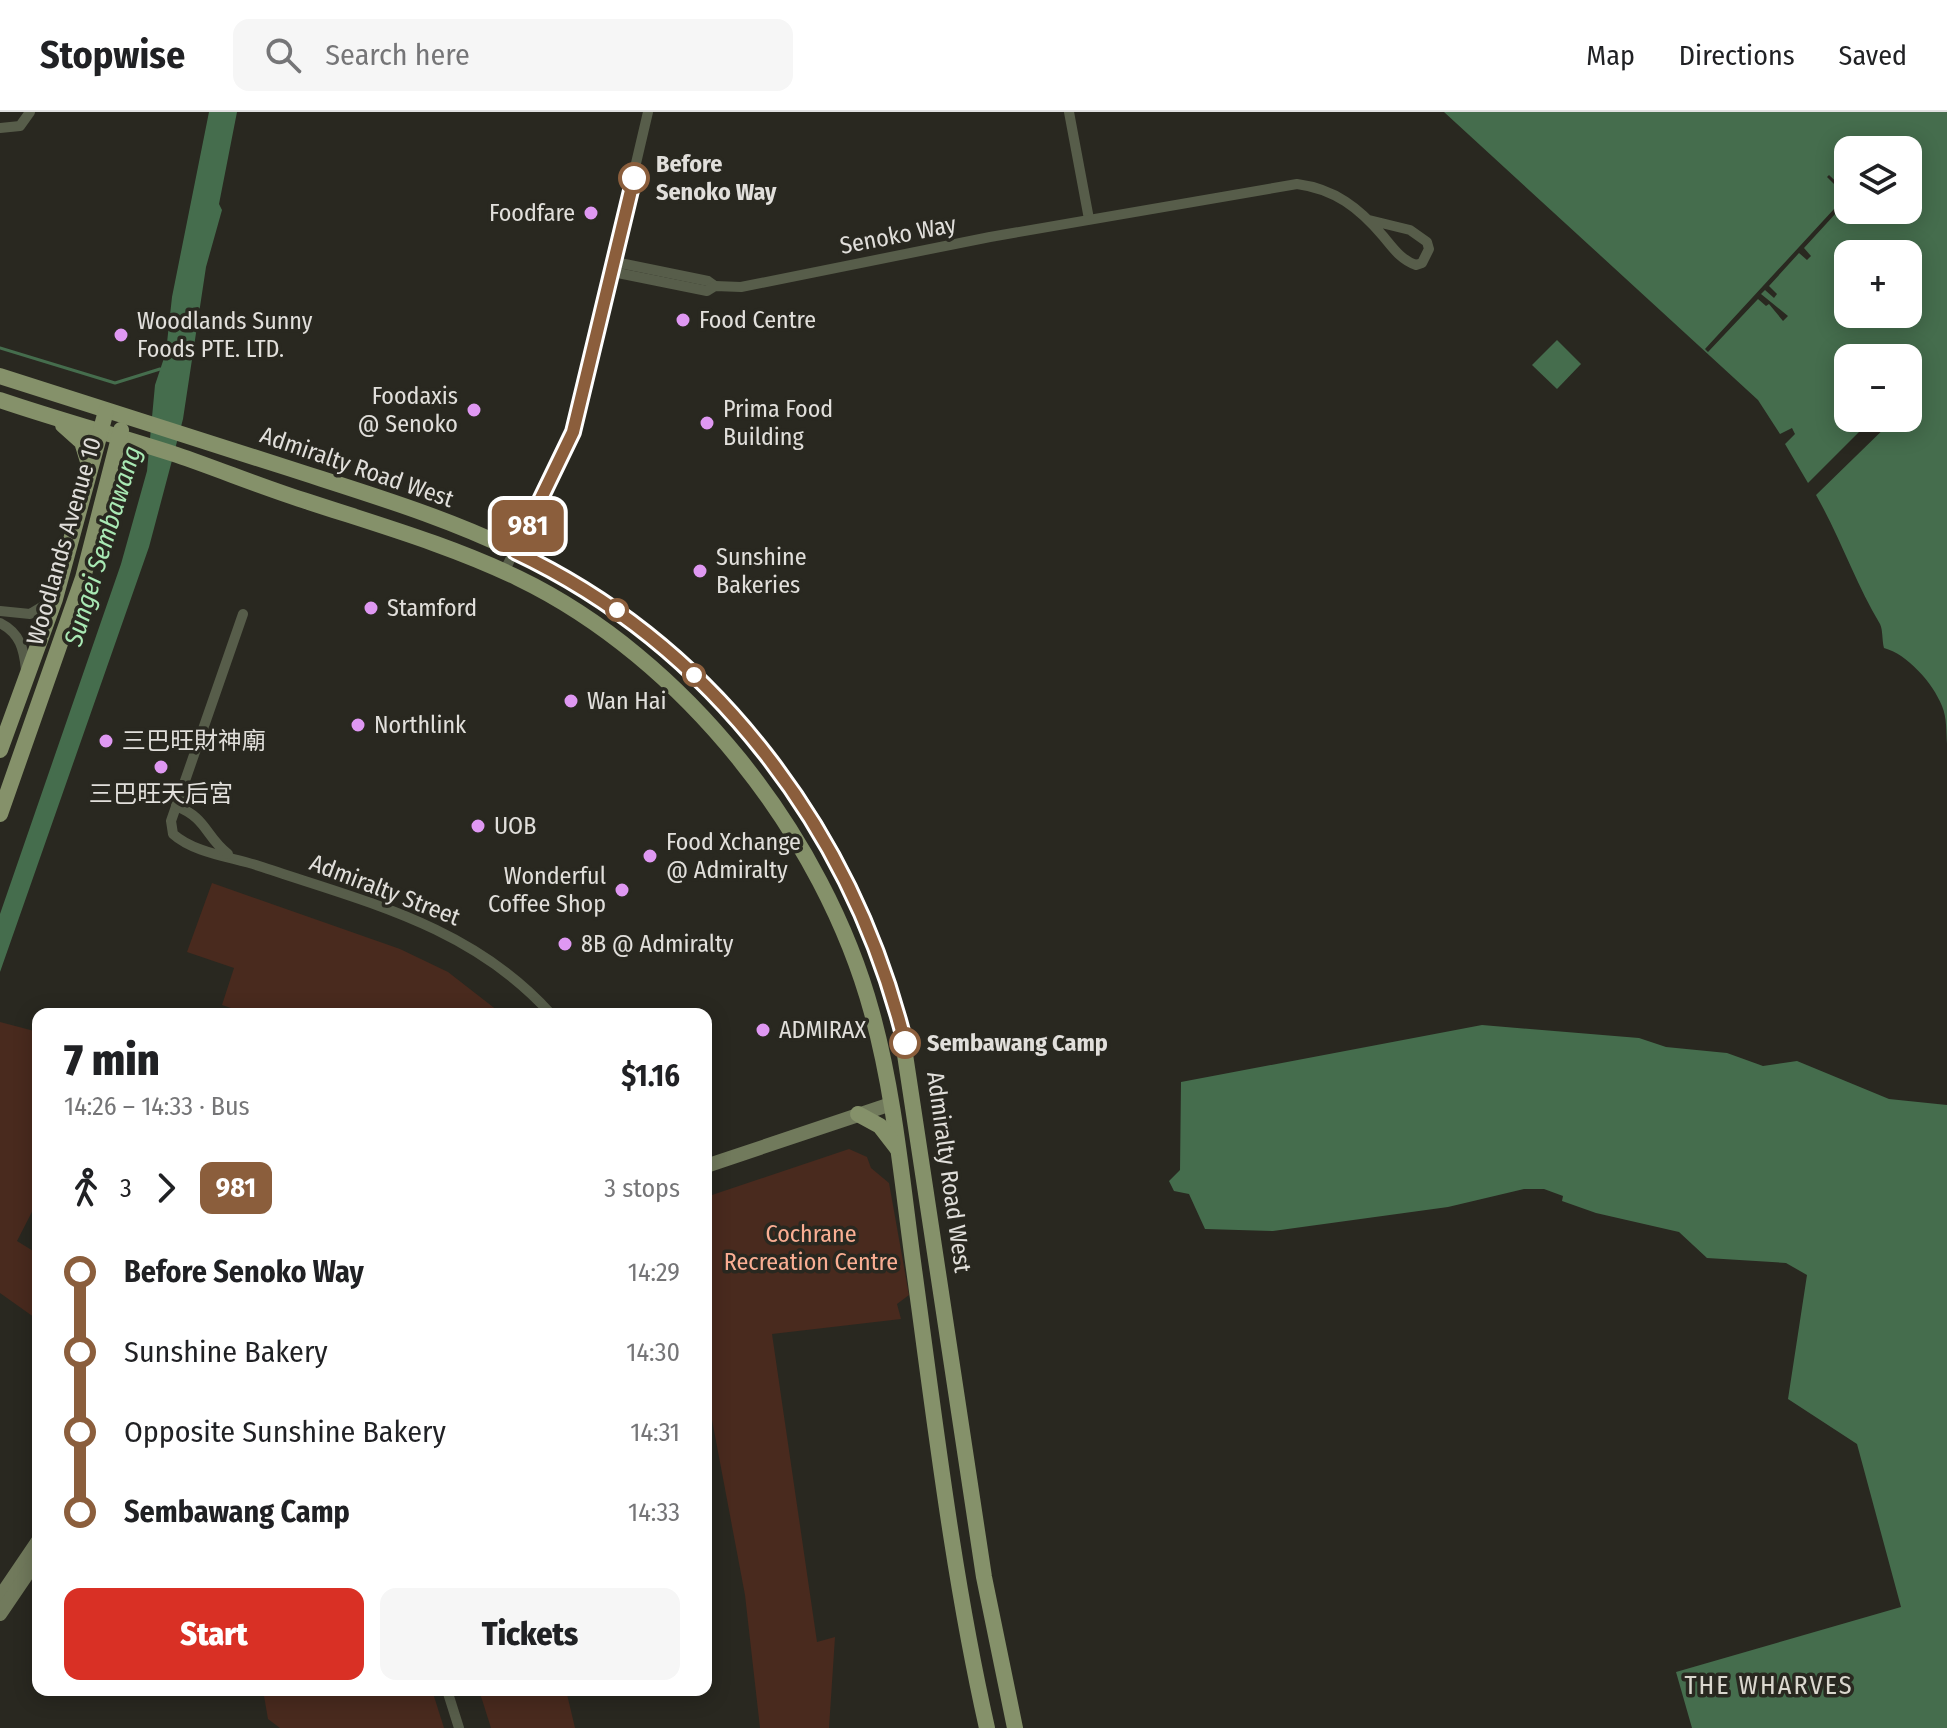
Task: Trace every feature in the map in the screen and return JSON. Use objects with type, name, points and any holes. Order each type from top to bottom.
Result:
[{"type":"main road","name":"Admiralty Road West","points":[[0,376],[377,496],[515,552],[587,591],[649,634],[703,684],[767,753],[803,803],[845,875],[877,949],[897,1013],[910,1075],[984,1577],[1015,1728]]},
{"type":"main road","name":"Admiralty Road West","points":[[0,400],[177,455],[436,544],[504,572],[584,618],[656,675],[711,728],[773,803],[820,882],[854,960],[871,1011],[900,1153],[934,1414],[971,1655],[987,1728]]},
{"type":"main road","name":"Woodlands Avenue 10","points":[[0,750],[55,599],[106,411]]},
{"type":"main road","name":"Woodlands Avenue 10","points":[[0,814],[83,578],[127,440],[126,417]]},
{"type":"main road","points":[[52,418],[77,435],[90,469]]},
{"type":"main road","points":[[712,1164],[891,1104],[904,1096],[910,1075]]},
{"type":"main road","points":[[858,1114],[880,1126],[900,1153]]},
{"type":"main road","points":[[0,1597],[32,1550]]},
{"type":"main road","points":[[0,1614],[32,1567]]},
{"type":"street","points":[[0,128],[20,126],[30,112]]},
{"type":"street","points":[[504,572],[573,432],[648,112]]},
{"type":"street","points":[[1069,112],[1089,219]]},
{"type":"street","name":"Senoko Way","points":[[614,267],[708,281],[715,286],[741,287],[1089,219],[1297,184],[1325,189],[1344,198],[1369,220],[1402,258],[1416,265],[1422,263],[1429,249],[1420,236],[1369,220]]},
{"type":"street","points":[[0,611],[30,614],[55,599]]},
{"type":"street","points":[[229,856],[217,846],[198,817],[176,806],[243,614]]},
{"type":"street","points":[[0,623],[14,632],[20,642],[26,680]]},
{"type":"street","name":"Admiralty Street","points":[[176,806],[170,826],[173,834],[443,931],[504,969],[545,1008]]},
{"type":"street","points":[[449,1696],[459,1728]]},
{"type":"green space","points":[[212,883],[400,949],[448,972],[494,1008],[231,1008],[222,1005],[234,968],[187,952]]},
{"type":"green space","points":[[0,1022],[32,1030],[32,1212],[17,1241],[32,1250],[32,1316],[0,1293]]},
{"type":"green space","name":"Cochrane Recreation Centre","points":[[849,1149],[867,1157],[871,1168],[889,1183],[909,1295],[897,1304],[901,1319],[772,1334],[817,1642],[835,1637],[829,1728],[760,1728],[745,1595],[712,1420],[712,1195]]},
{"type":"green space","points":[[264,1696],[434,1696],[444,1728],[280,1728],[268,1719]]},
{"type":"green space","points":[[481,1696],[567,1696],[575,1728],[491,1728]]},
{"type":"shaded area","points":[[209,112],[237,112],[219,204],[222,210],[206,267],[183,419],[149,547],[0,972],[0,914],[121,564],[147,471],[155,385],[166,352],[172,297]]},
{"type":"shaded area","points":[[1444,112],[1947,112],[1947,744],[1945,715],[1938,697],[1910,663],[1884,648],[1880,624],[1816,495],[1881,432],[1922,432],[1922,344],[1834,344],[1834,432],[1859,432],[1808,483],[1785,444],[1795,434],[1792,428],[1780,434],[1758,400]]},
{"type":"shaded area","points":[[1557,340],[1581,364],[1557,389],[1532,365]]},
{"type":"shaded area","points":[[1482,1025],[1639,1038],[1666,1047],[1727,1053],[1763,1066],[1797,1061],[1889,1099],[1947,1105],[1947,1728],[1692,1728],[1676,1672],[1901,1607],[1857,1444],[1788,1399],[1807,1275],[1786,1263],[1707,1258],[1679,1232],[1596,1213],[1562,1201],[1563,1196],[1544,1189],[1524,1189],[1448,1207],[1273,1231],[1205,1229],[1189,1194],[1174,1191],[1169,1181],[1180,1170],[1181,1082]]},
{"type":"pier","points":[[1834,209],[1834,215],[1804,248],[1811,256],[1807,260],[1799,253],[1769,286],[1777,294],[1774,298],[1765,290],[1761,294],[1788,316],[1783,321],[1769,304],[1766,306],[1758,299],[1708,352],[1705,349]]},
{"type":"waterway","points":[[0,348],[115,383],[160,369]]},
{"type":"bus line","name":"981","points":[[634,178],[573,432],[515,552],[587,591],[649,634],[703,684],[767,753],[828,842],[845,875],[877,949],[905,1043]]},
{"type":"place","name":"Before Senoko Way","points":[[634,178]]},
{"type":"place","name":"Foodfare","points":[[591,213]]},
{"type":"place","name":"Food Centre","points":[[683,320]]},
{"type":"place","name":"Woodlands Sunny Foods PTE. LTD.","points":[[121,335]]},
{"type":"place","name":"Foodaxis @ Senoko","points":[[474,410]]},
{"type":"place","name":"Prima Food Building","points":[[707,423]]},
{"type":"place","name":"Sunshine Bakeries","points":[[700,571]]},
{"type":"place","name":"Stamford","points":[[371,608]]},
{"type":"place","name":"Wan Hai","points":[[571,701]]},
{"type":"place","name":"Northlink","points":[[358,725]]},
{"type":"place","name":"三巴旺財神廟","points":[[106,741]]},
{"type":"place","name":"三巴旺天后宮","points":[[161,767]]},
{"type":"place","name":"UOB","points":[[478,826]]},
{"type":"place","name":"Food Xchange @ Admiralty","points":[[650,856]]},
{"type":"place","name":"Wonderful Coffee Shop","points":[[622,890]]},
{"type":"place","name":"8B @ Admiralty","points":[[565,944]]},
{"type":"place","name":"ADMIRAX","points":[[763,1030]]},
{"type":"place","name":"Sembawang Camp","points":[[905,1043]]},
{"type":"district","name":"THE WHARVES","points":[[1769,1685]]},
{"type":"water label","name":"Sungei Sembawang","points":[[103,546]]}]
